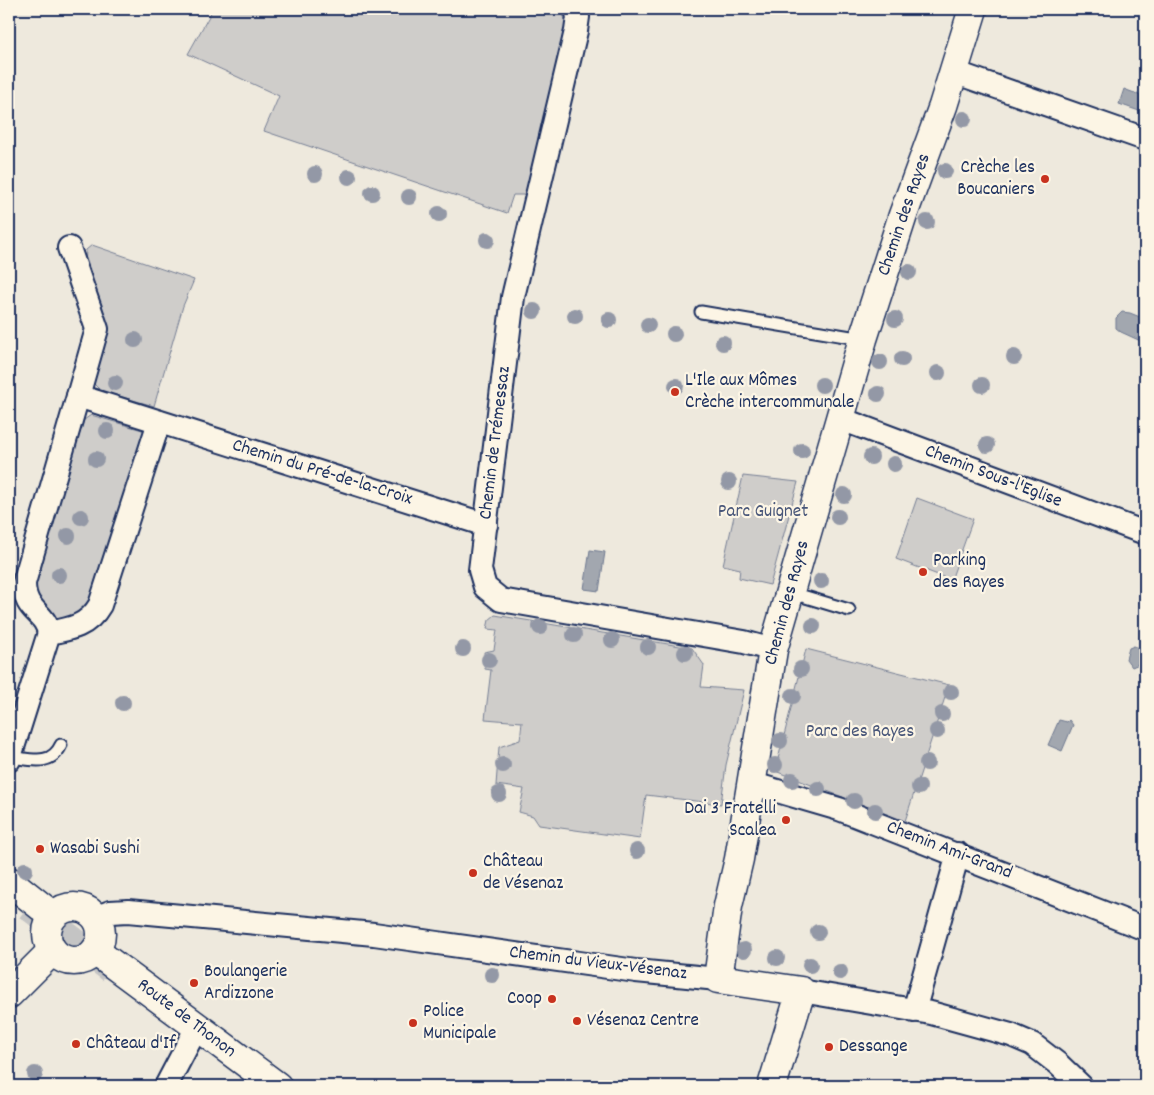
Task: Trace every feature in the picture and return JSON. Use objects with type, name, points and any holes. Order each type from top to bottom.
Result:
[{"type":"street","name":"Chemin de Trémessaz","points":[[576,9],[578,17],[576,31],[513,297],[480,570],[485,587],[501,600],[744,642],[773,650]]},
{"type":"street","name":"Chemin des Rayes","points":[[718,979],[728,906],[739,859],[773,650],[863,339],[903,216],[954,72],[973,9]]},
{"type":"street","points":[[954,72],[1145,139]]},
{"type":"street","points":[[10,758],[49,633],[48,627],[27,601],[24,583],[96,328],[69,248]]},
{"type":"street","name":"Chemin du Pré-de-la-Croix","points":[[78,396],[486,525]]},
{"type":"street","name":"Chemin Sous-l'Eglise","points":[[840,419],[1145,533]]},
{"type":"street","points":[[49,633],[76,628],[94,615],[100,605],[159,422]]},
{"type":"street","name":"Chemin Ami-Grand","points":[[750,783],[839,809],[958,854],[1145,929]]},
{"type":"street","points":[[914,1011],[958,854]]},
{"type":"street","points":[[9,881],[53,916]]},
{"type":"street","points":[[76,907],[85,909],[96,918],[101,930],[101,939],[95,952],[76,962],[58,957],[52,951],[46,934],[53,916],[66,908],[76,907]]},
{"type":"street","name":"Chemin du Vieux-Vésenaz","points":[[96,918],[110,912],[128,910],[374,934],[636,971],[718,979],[801,991],[949,1018],[1011,1034],[1032,1044],[1058,1064],[1081,1086]]},
{"type":"street","points":[[9,994],[52,951]]},
{"type":"street","name":"Route de Thonon","points":[[95,952],[277,1086]]},
{"type":"street","points":[[772,1086],[801,991]]},
{"type":"street","points":[[166,1086],[197,1027]]},
{"type":"lane","points":[[701,312],[863,339]]},
{"type":"lane","points":[[790,592],[849,610]]},
{"type":"lane","points":[[10,758],[44,760],[52,758],[61,745]]},
{"type":"green space","points":[[213,9],[561,9],[566,22],[526,191],[523,195],[513,195],[507,213],[264,131],[279,96],[188,54]]},
{"type":"green space","points":[[92,245],[194,280],[183,306],[154,406],[101,391],[93,383],[85,265],[86,250]]},
{"type":"green space","points":[[91,415],[149,432],[89,611],[56,625],[32,588],[33,581],[84,420]]},
{"type":"green space","name":"Parc Guignet","points":[[743,476],[798,482],[770,585],[739,578],[740,569],[723,565]]},
{"type":"green space","points":[[917,498],[973,519],[951,580],[896,559]]},
{"type":"green space","points":[[495,615],[692,648],[704,665],[701,687],[744,690],[726,765],[721,804],[646,795],[640,839],[539,825],[533,816],[519,812],[524,789],[496,785],[499,747],[520,740],[522,722],[485,719],[491,670],[485,669],[484,652],[494,650],[497,630],[487,629],[489,620]]},
{"type":"green space","name":"Parc des Rayes","points":[[806,649],[949,685],[905,821],[775,771]]},
{"type":"shaded area","points":[[1124,89],[1145,97],[1145,113],[1119,104]]},
{"type":"shaded area","points":[[1122,312],[1145,319],[1145,343],[1116,328],[1116,318]]},
{"type":"shaded area","points":[[590,550],[605,552],[599,591],[584,589]]},
{"type":"shaded area","points":[[1134,646],[1145,650],[1145,667],[1139,664],[1132,667],[1126,659],[1129,648]]},
{"type":"shaded area","points":[[1059,720],[1067,722],[1069,720],[1073,725],[1062,751],[1048,745]]},
{"type":"tunnel","points":[[28,906],[111,969]]},
{"type":"place","name":"Crèche les Boucaniers","points":[[1045,179]]},
{"type":"place","name":"L'Ile aux Mômes Crèche intercommunale","points":[[675,392]]},
{"type":"place","name":"Parking des Rayes","points":[[923,572]]},
{"type":"place","name":"Dai 3 Fratelli Scalea","points":[[786,820]]},
{"type":"place","name":"Wasabi Sushi","points":[[40,849]]},
{"type":"place","name":"Château de Vésenaz","points":[[473,873]]},
{"type":"place","name":"Boulangerie Ardizzone","points":[[194,983]]},
{"type":"place","name":"Coop","points":[[552,999]]},
{"type":"place","name":"Vésenaz Centre","points":[[577,1021]]},
{"type":"place","name":"Police Municipale","points":[[413,1023]]},
{"type":"place","name":"Château d'If","points":[[76,1044]]},
{"type":"place","name":"Dessange","points":[[829,1047]]}]
